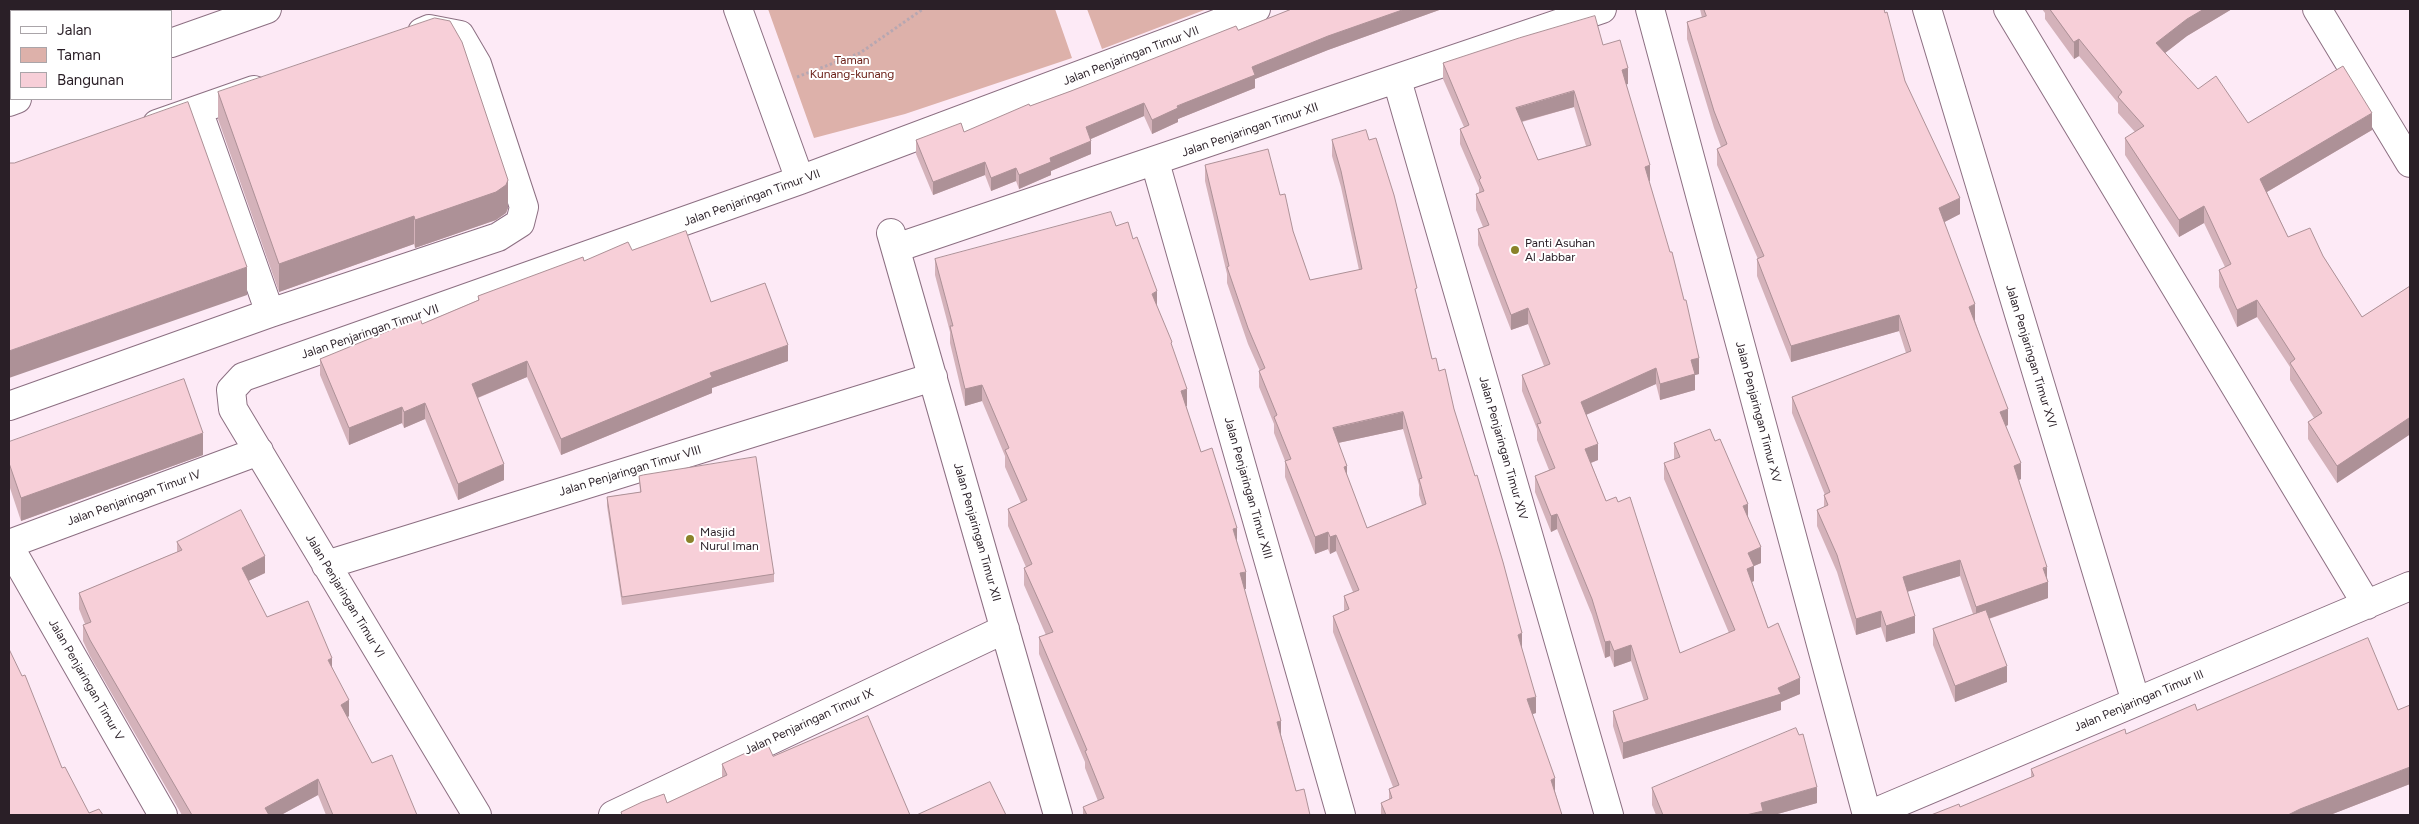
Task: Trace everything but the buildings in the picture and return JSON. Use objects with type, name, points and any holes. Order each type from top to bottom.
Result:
[{"type":"street","points":[[172,43],[267,9]]},
{"type":"street","points":[[738,9],[800,180]]},
{"type":"street","name":"Jalan Penjaringan Timur VII","points":[[243,377],[800,180],[1256,9]]},
{"type":"street","name":"Jalan Penjaringan Timur XII","points":[[1058,815],[894,240],[1155,162],[1602,9]]},
{"type":"street","name":"Jalan Penjaringan Timur XV","points":[[1650,9],[1868,815]]},
{"type":"street","name":"Jalan Penjaringan Timur XVI","points":[[1927,9],[2136,702]]},
{"type":"street","points":[[2008,9],[2366,604]]},
{"type":"street","points":[[2317,9],[2410,163]]},
{"type":"street","points":[[9,406],[270,313],[498,237],[520,223],[524,207],[477,64],[460,35],[429,29],[402,39]]},
{"type":"street","name":"Jalan Penjaringan Timur XIV","points":[[1397,80],[1609,815]]},
{"type":"street","points":[[135,132],[281,81]]},
{"type":"street","points":[[198,110],[270,313]]},
{"type":"street","name":"Jalan Penjaringan Timur XIII","points":[[1155,162],[1341,815]]},
{"type":"street","name":"Jalan Penjaringan Timur VI","points":[[243,377],[232,390],[233,409],[476,815]]},
{"type":"street","name":"Jalan Penjaringan Timur VIII","points":[[326,566],[933,377]]},
{"type":"street","name":"Jalan Penjaringan Timur IV","points":[[9,545],[259,451]]},
{"type":"street","name":"Jalan Penjaringan Timur V","points":[[9,545],[163,815]]},
{"type":"street","name":"Jalan Penjaringan Timur III","points":[[1868,815],[2410,586]]},
{"type":"street","name":"Jalan Penjaringan Timur IX","points":[[613,815],[1005,629]]},
{"type":"path","points":[[766,89],[860,53],[923,9]]},
{"type":"green space","name":"Taman Kunang-kunang","points":[[768,9],[1055,9],[1072,58],[905,114],[814,138]]},
{"type":"green space","points":[[1087,9],[1207,9],[1102,49]]},
{"type":"place","name":"Panti Asuhan Al Jabbar","points":[[1515,250]]},
{"type":"place","name":"Masjid Nurul Iman","points":[[690,539]]}]
